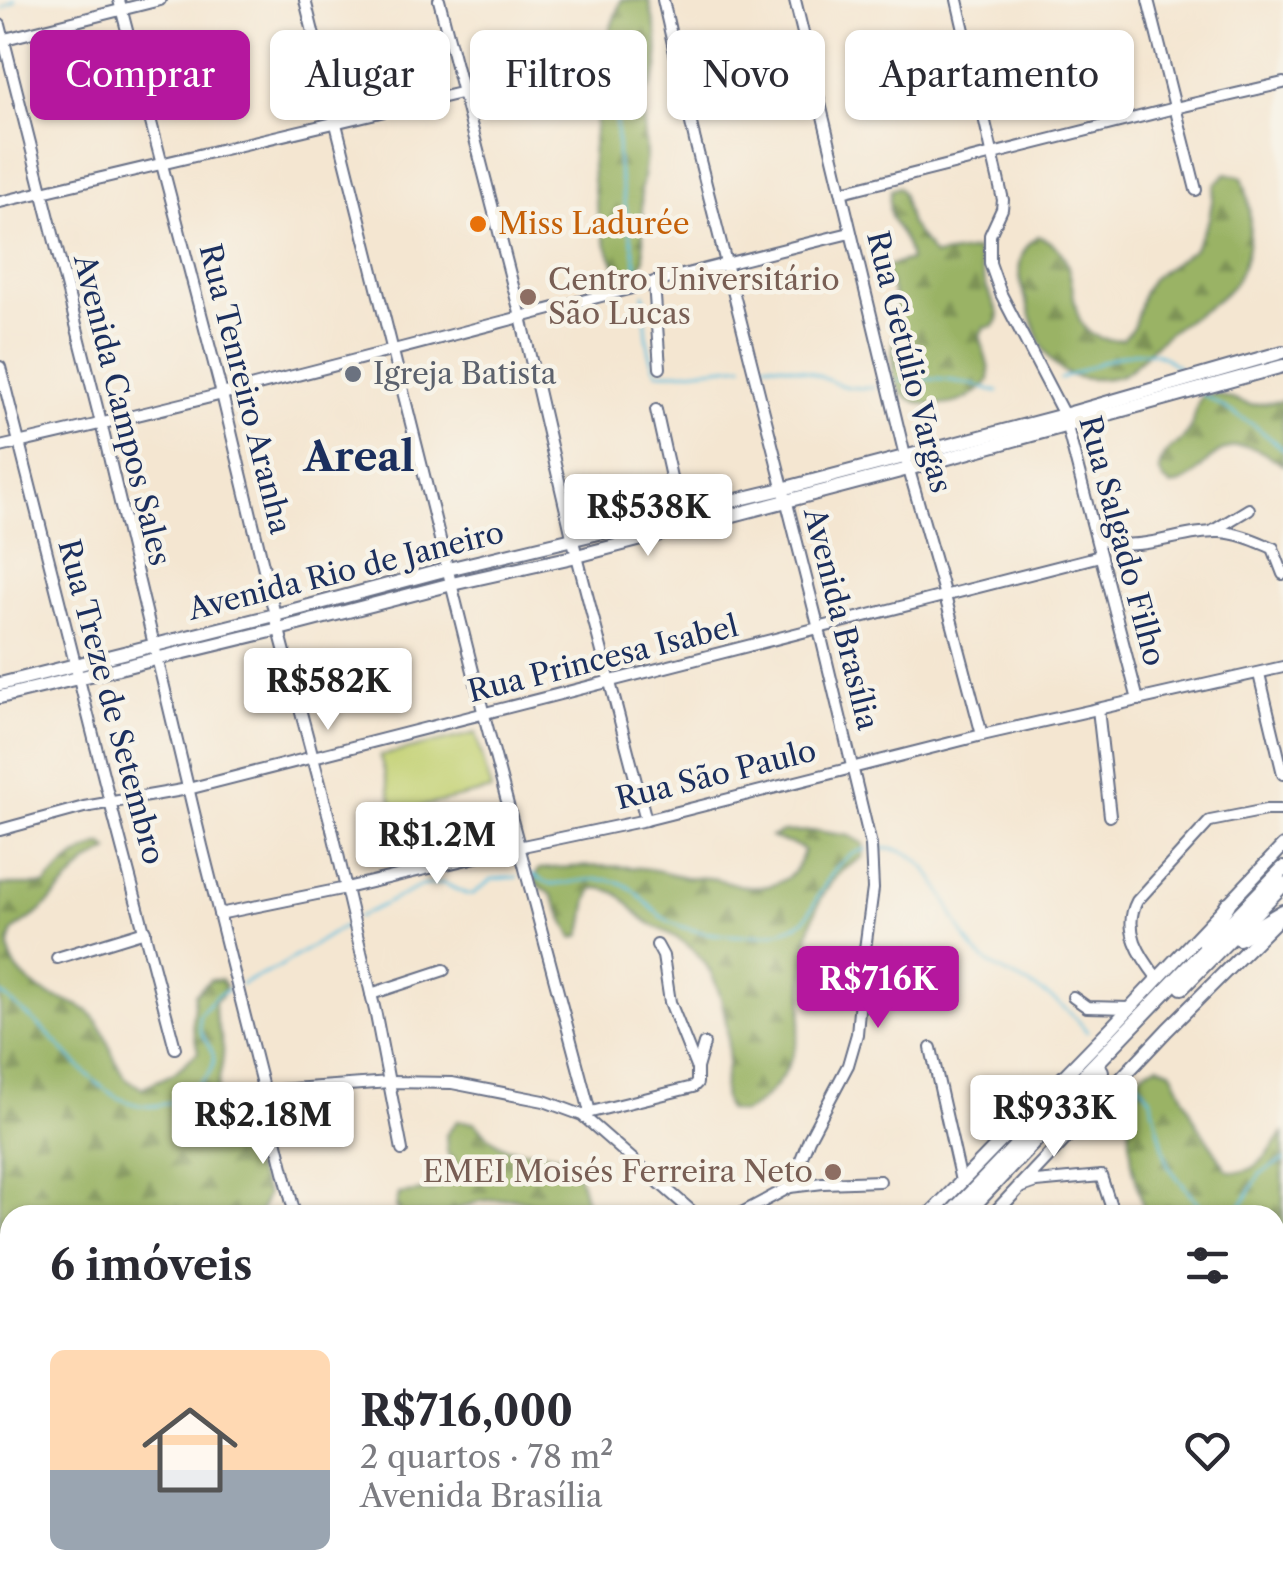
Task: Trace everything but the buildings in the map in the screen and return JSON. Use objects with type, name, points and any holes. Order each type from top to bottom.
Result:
[{"type":"highway","points":[[1161,986],[1283,869]]},
{"type":"highway","points":[[974,1205],[1283,884]]},
{"type":"highway","points":[[959,1205],[1161,986],[1228,904]]},
{"type":"highway","points":[[1221,948],[1283,913]]},
{"type":"main road","name":"Avenida Rio de Janeiro","points":[[1065,420],[1283,352]]},
{"type":"main road","name":"Avenida Rio de Janeiro","points":[[0,698],[154,652],[577,556],[784,495],[1283,366]]},
{"type":"main road","name":"Avenida Rio de Janeiro","points":[[277,622],[448,569],[679,513],[784,495]]},
{"type":"main road","name":"Avenida Rio de Janeiro","points":[[0,684],[77,672]]},
{"type":"main road","points":[[1228,904],[1283,846]]},
{"type":"main road","points":[[1002,1205],[1283,913]]},
{"type":"main road","points":[[939,1205],[1130,1008],[1161,986]]},
{"type":"street","points":[[2,39],[120,4],[160,0]]},
{"type":"street","points":[[305,0],[586,1114]]},
{"type":"street","points":[[439,0],[646,820]]},
{"type":"street","name":"Avenida Brasília","points":[[663,0],[694,140],[872,850],[873,890],[858,1034],[853,1053],[809,1138],[790,1188]]},
{"type":"street","name":"Rua Getúlio Vargas","points":[[795,0],[906,463],[982,735]]},
{"type":"street","name":"Rua Salgado Filho","points":[[957,0],[1003,200],[990,236],[990,264],[1001,294],[1065,420],[1138,700]]},
{"type":"street","points":[[1148,0],[1196,190]]},
{"type":"street","name":"Rua Tenreiro Aranha","points":[[120,4],[314,756],[371,994],[402,1150]]},
{"type":"street","name":"Avenida Campos Sales","points":[[0,24],[292,1205]]},
{"type":"street","points":[[842,192],[1283,84]]},
{"type":"street","points":[[0,202],[470,90]]},
{"type":"street","points":[[0,446],[394,351],[850,233]]},
{"type":"street","points":[[654,282],[660,368]]},
{"type":"street","name":"Rua Treze de Setembro","points":[[0,367],[175,1048]]},
{"type":"street","points":[[656,410],[679,513]]},
{"type":"street","points":[[1210,532],[1249,509]]},
{"type":"street","points":[[1096,537],[1111,544],[1128,545],[1210,532],[1238,535],[1278,546],[1283,574]]},
{"type":"street","name":"Rua Princesa Isabel","points":[[0,830],[110,802],[188,789],[1100,556]]},
{"type":"street","name":"Rua São Paulo","points":[[219,914],[646,820],[982,735],[1283,668]]},
{"type":"street","points":[[1259,674],[1283,774]]},
{"type":"street","points":[[1098,709],[1110,816]]},
{"type":"street","points":[[1161,986],[1136,944],[1130,916],[1137,901],[1206,825],[1218,818],[1283,810]]},
{"type":"street","points":[[58,958],[146,931]]},
{"type":"street","points":[[586,1114],[693,1086],[698,1080],[697,1068],[673,1010],[663,956],[657,945]]},
{"type":"street","points":[[371,994],[444,970]]},
{"type":"street","points":[[1073,997],[1087,1007],[1130,1008]]},
{"type":"street","points":[[697,1068],[704,1044]]},
{"type":"street","points":[[931,1048],[962,1181]]},
{"type":"street","points":[[264,1091],[452,1082],[544,1101],[586,1114],[685,1205]]},
{"type":"street","points":[[1018,1188],[1036,1182],[1101,1176],[1111,1205]]},
{"type":"street","points":[[757,1205],[790,1188],[880,1181]]},
{"type":"green space","points":[[621,0],[649,0],[657,36],[658,68],[647,92],[647,30],[610,30]]},
{"type":"green space","points":[[596,120],[644,120],[646,157],[641,191],[644,258],[638,273],[630,276],[619,274],[608,248],[597,208],[592,154]]},
{"type":"green space","points":[[1226,173],[1242,177],[1250,213],[1244,264],[1231,287],[1167,334],[1121,376],[1086,379],[1060,369],[1045,352],[1022,288],[1019,272],[1025,249],[1038,236],[1052,243],[1063,255],[1075,304],[1088,331],[1101,338],[1123,339],[1134,326],[1151,279],[1194,249],[1209,219],[1215,185]]},
{"type":"green space","points":[[898,187],[910,224],[934,256],[976,250],[999,314],[994,326],[984,328],[980,335],[989,381],[958,402],[934,405],[915,401],[896,382],[895,304],[884,267],[910,260],[890,212],[891,190]]},
{"type":"green space","points":[[1216,394],[1251,405],[1283,401],[1283,465],[1256,449],[1230,447],[1189,479],[1171,486],[1159,470],[1164,456],[1188,433],[1202,395]]},
{"type":"green space","points":[[476,733],[491,790],[395,813],[380,756]]},
{"type":"green space","points":[[817,831],[850,836],[864,844],[863,857],[838,875],[819,902],[805,965],[799,1031],[790,1062],[773,1089],[743,1113],[727,1110],[723,1094],[727,1028],[716,983],[701,958],[682,941],[643,918],[620,896],[605,889],[594,888],[580,936],[573,938],[552,895],[534,878],[539,869],[612,866],[712,878],[747,887],[768,886],[792,874],[804,850],[771,837],[783,832]]},
{"type":"green space","points":[[99,845],[109,850],[87,863],[41,911],[13,931],[9,947],[13,963],[39,989],[91,1014],[123,1074],[141,1088],[173,1074],[198,1052],[192,1023],[195,994],[210,980],[221,980],[225,986],[222,996],[215,1001],[223,1048],[219,1103],[267,1194],[263,1205],[0,1205],[0,885],[45,885],[83,853]]},
{"type":"green space","points":[[1159,1065],[1172,1071],[1196,1122],[1227,1170],[1253,1168],[1283,1133],[1283,1205],[1143,1205],[1132,1161],[1130,1113],[1134,1087],[1146,1070]]},
{"type":"green space","points":[[457,1121],[474,1122],[504,1147],[552,1153],[566,1159],[576,1171],[588,1205],[532,1205],[512,1198],[469,1205],[396,1205],[399,1194],[432,1190],[447,1182],[453,1167],[446,1135]]},
{"type":"waterway","points":[[2,9],[15,0]]},
{"type":"waterway","points":[[616,120],[618,167],[638,273]]},
{"type":"waterway","points":[[644,294],[648,344],[657,372],[744,365]]},
{"type":"waterway","points":[[1060,379],[1132,353],[1157,354],[1178,367]]},
{"type":"waterway","points":[[759,363],[796,368],[847,387],[873,387]]},
{"type":"waterway","points":[[899,381],[950,381],[998,392]]},
{"type":"waterway","points":[[1202,394],[1255,426],[1283,449]]},
{"type":"waterway","points":[[875,848],[901,851],[917,860],[936,883],[976,952],[1053,999],[1087,1032]]},
{"type":"waterway","points":[[531,874],[554,885],[614,881],[632,889],[675,924],[712,934],[753,935],[773,933],[803,921],[835,870],[848,857],[867,849]]},
{"type":"waterway","points":[[358,917],[421,886],[443,883],[473,894],[492,879],[517,877]]},
{"type":"waterway","points":[[241,984],[277,968],[344,926]]},
{"type":"waterway","points":[[0,993],[93,1079],[127,1102],[146,1106],[166,1104],[187,1093],[209,1073],[213,1055],[200,1030],[199,1015],[216,996],[234,987]]},
{"type":"waterway","points":[[1138,1081],[1151,1099],[1168,1166],[1200,1205]]},
{"type":"waterway","points":[[1242,1205],[1260,1174],[1283,1160]]},
{"type":"place","name":"Miss Ladurée","points":[[478,224]]},
{"type":"place","name":"Centro Universitário São Lucas","points":[[528,297]]},
{"type":"place","name":"Igreja Batista","points":[[353,374]]},
{"type":"place","name":"EMEI Moisés Ferreira Neto","points":[[833,1172]]},
{"type":"district","name":"Areal","points":[[359,457]]}]
